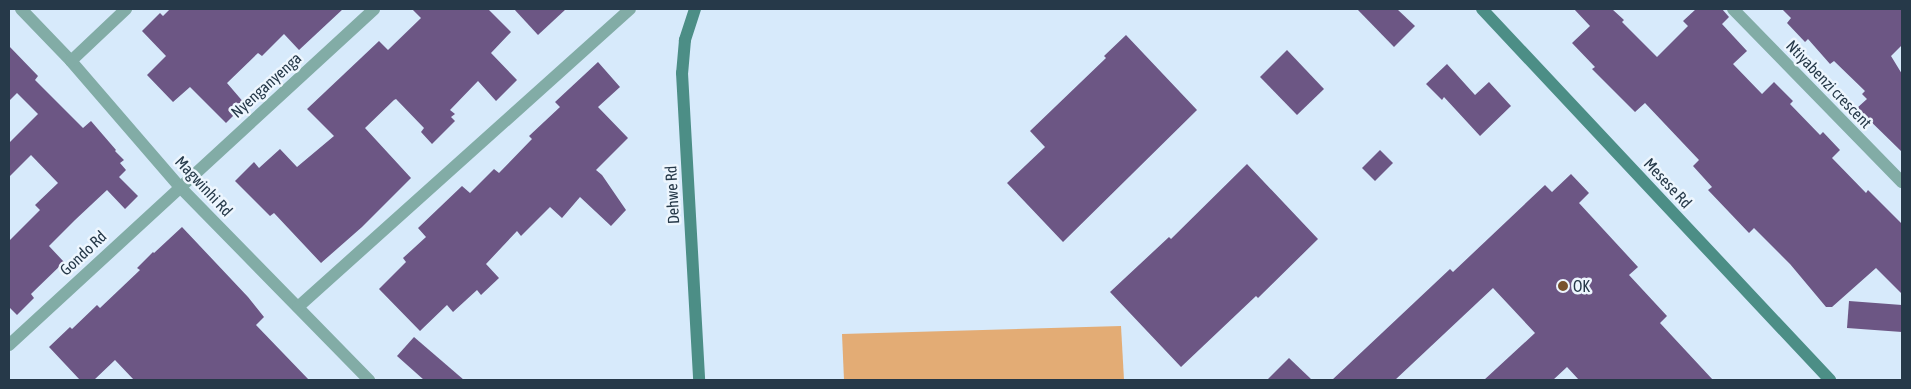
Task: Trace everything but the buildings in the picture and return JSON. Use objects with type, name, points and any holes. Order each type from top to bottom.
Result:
[{"type":"street","name":"Magwinhi Rd","points":[[22,9],[71,61],[179,186],[369,380]]},
{"type":"street","points":[[71,61],[126,9]]},
{"type":"street","name":"Nyenganyenga","points":[[179,186],[374,9]]},
{"type":"street","points":[[298,307],[630,9]]},
{"type":"street","name":"Dehwe Rd","points":[[695,9],[685,40],[682,73],[698,380]]},
{"type":"street","name":"Mesese Rd","points":[[1482,9],[1830,380]]},
{"type":"street","name":"Ntiyabenzi crescent","points":[[1733,9],[1902,182]]},
{"type":"street","name":"Gondo Rd","points":[[9,345],[179,186]]},
{"type":"shaded area","points":[[1121,326],[1124,380],[844,380],[842,334]]},
{"type":"place","name":"OK","points":[[1563,286]]}]
